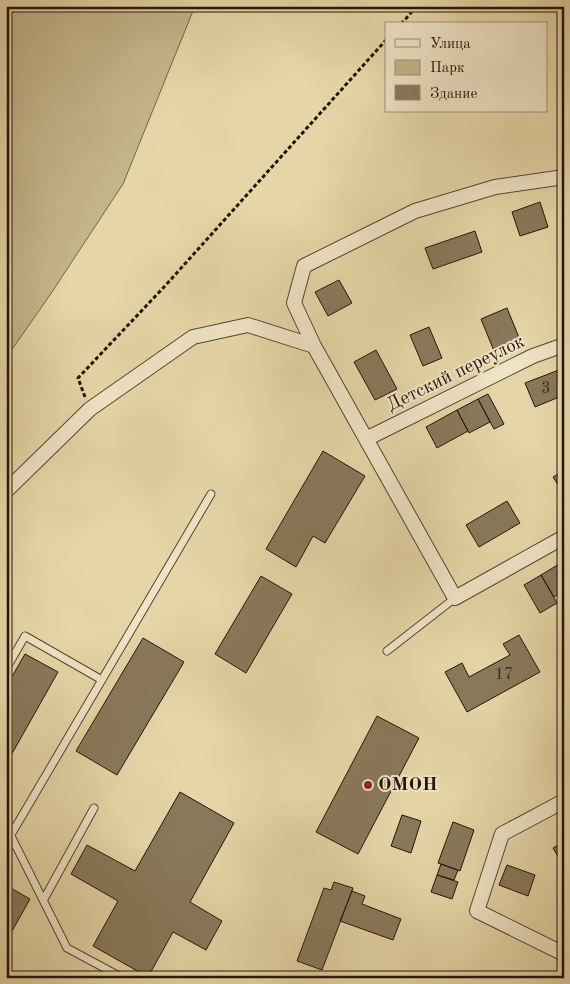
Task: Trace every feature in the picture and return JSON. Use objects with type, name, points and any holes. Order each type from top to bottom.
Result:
[{"type":"street","points":[[564,177],[495,187],[415,211],[304,266],[294,303],[314,346],[455,598],[564,538]]},
{"type":"street","points":[[6,491],[90,409],[193,337],[248,325],[314,346]]},
{"type":"street","name":"Детский переулок","points":[[366,439],[533,356],[564,345]]},
{"type":"street","points":[[564,801],[502,834],[477,911],[564,954]]},
{"type":"lane","points":[[6,853],[12,833],[211,494]]},
{"type":"lane","points":[[388,651],[455,598]]},
{"type":"lane","points":[[6,669],[25,636],[102,680]]},
{"type":"lane","points":[[44,898],[94,808]]},
{"type":"lane","points":[[6,826],[12,833],[67,948],[123,978]]},
{"type":"path","points":[[403,22],[417,6]]},
{"type":"path","points":[[90,409],[78,378],[165,286],[385,41]]},
{"type":"green space","points":[[6,6],[195,6],[123,184],[6,358]]},
{"type":"building","points":[[540,202],[548,227],[520,236],[512,212]]},
{"type":"building","points":[[475,231],[482,252],[433,269],[425,248]]},
{"type":"building","points":[[339,280],[352,303],[328,316],[315,292]]},
{"type":"building","points":[[507,308],[520,340],[494,351],[481,319]]},
{"type":"building","points":[[429,327],[442,358],[423,366],[410,335]]},
{"type":"building","points":[[376,350],[397,389],[375,400],[354,362]]},
{"type":"building","points":[[564,368],[564,395],[535,407],[525,383]]},
{"type":"building","points":[[488,394],[504,424],[494,429],[478,399]]},
{"type":"building","points":[[478,399],[490,422],[469,433],[457,410]]},
{"type":"building","points":[[457,410],[468,431],[437,448],[426,427]]},
{"type":"building","points":[[323,451],[365,476],[325,543],[313,536],[296,567],[266,549]]},
{"type":"building","points":[[564,471],[564,494],[553,477]]},
{"type":"building","points":[[507,501],[520,523],[479,547],[466,525]]},
{"type":"building","points":[[564,561],[564,591],[554,597],[541,575]]},
{"type":"building","points":[[541,575],[557,603],[540,613],[524,585]]},
{"type":"building","points":[[261,576],[292,594],[246,673],[215,654]]},
{"type":"building","points":[[519,635],[540,672],[467,712],[445,672],[462,663],[469,677],[510,655],[503,644]]},
{"type":"building","points":[[143,638],[184,662],[117,775],[76,751]]},
{"type":"building","points":[[25,654],[58,672],[9,759],[6,758],[6,687]]},
{"type":"building","name":"ОМОН","points":[[377,716],[419,738],[358,854],[316,832]]},
{"type":"building","points":[[180,792],[234,823],[190,902],[222,921],[206,950],[173,932],[148,977],[93,946],[118,901],[71,874],[87,845],[135,871]]},
{"type":"building","points":[[402,815],[421,821],[411,853],[391,846]]},
{"type":"building","points":[[453,822],[474,830],[460,871],[438,863]]},
{"type":"building","points":[[564,842],[564,867],[553,848]]},
{"type":"building","points":[[441,864],[458,870],[454,880],[437,875]]},
{"type":"building","points":[[507,865],[535,875],[528,896],[499,885]]},
{"type":"building","points":[[437,875],[458,882],[452,899],[431,892]]},
{"type":"building","points":[[334,882],[353,888],[322,970],[297,961],[324,888],[331,890]]},
{"type":"building","points":[[9,887],[30,899],[11,933],[6,931],[6,892]]},
{"type":"building","points":[[352,891],[365,896],[362,904],[401,919],[393,940],[340,921]]},
{"type":"place","name":"ОМОН","points":[[368,785]]}]
